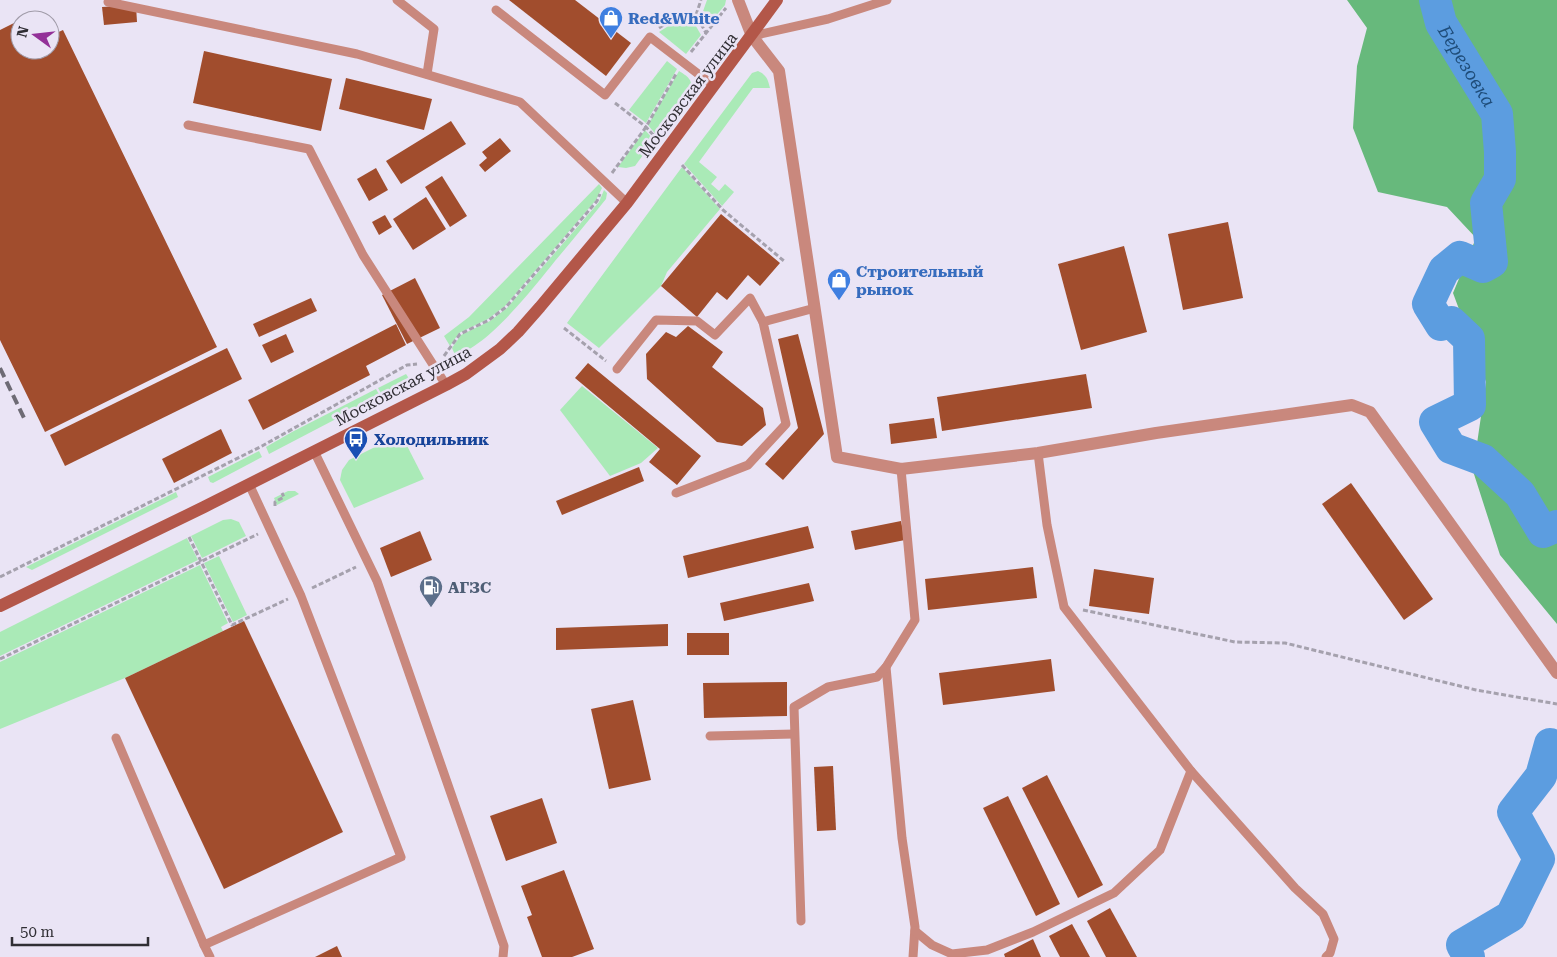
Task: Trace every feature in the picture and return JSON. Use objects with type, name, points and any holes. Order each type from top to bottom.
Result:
[{"type":"main road","name":"Московская улица","points":[[0,606],[446,385],[484,362],[518,332],[627,203],[777,0]]},
{"type":"street","points":[[738,0],[752,36],[779,71],[837,456],[901,469],[1038,453],[1156,433],[1352,405],[1370,412],[1557,673]]},
{"type":"lane","points":[[397,0],[434,29],[428,74]]},
{"type":"lane","points":[[752,36],[828,19],[887,0]]},
{"type":"lane","points":[[108,2],[357,54],[520,102],[627,203]]},
{"type":"lane","points":[[496,10],[605,95],[650,37],[714,86]]},
{"type":"lane","points":[[188,125],[309,149],[362,255],[446,385]]},
{"type":"lane","points":[[616,370],[656,320],[696,321],[716,335],[750,298],[763,322],[786,424],[748,465],[676,492]]},
{"type":"lane","points":[[763,322],[815,308]]},
{"type":"lane","points":[[314,451],[377,581],[504,946],[503,957]]},
{"type":"lane","points":[[1038,453],[1046,525],[1064,607],[1191,771],[1294,888],[1323,914],[1334,939],[1330,953],[1326,957]]},
{"type":"lane","points":[[800,921],[794,707],[828,687],[877,677],[886,668],[914,620],[901,469]]},
{"type":"lane","points":[[204,945],[401,857],[300,593],[249,484]]},
{"type":"lane","points":[[886,668],[902,838],[915,931],[913,957]]},
{"type":"lane","points":[[710,736],[794,734]]},
{"type":"lane","points":[[116,738],[210,957]]},
{"type":"lane","points":[[915,931],[932,945],[952,954],[987,950],[1033,932],[1114,894],[1160,850],[1191,771]]},
{"type":"path","points":[[701,0],[696,15],[706,33]]},
{"type":"path","points":[[650,37],[656,30],[682,12],[696,15]]},
{"type":"path","points":[[605,95],[646,127],[656,138]]},
{"type":"path","points":[[682,165],[723,210],[784,261]]},
{"type":"path","points":[[564,328],[616,370]]},
{"type":"path","points":[[0,659],[270,528]]},
{"type":"path","points":[[189,536],[232,625],[368,562]]},
{"type":"path","points":[[1064,607],[1234,642],[1285,643],[1476,690],[1557,704]]},
{"type":"green space","points":[[707,0],[726,0],[725,5],[710,23],[706,23],[702,14]]},
{"type":"green space","points":[[1347,0],[1557,0],[1557,624],[1500,555],[1473,471],[1486,382],[1453,293],[1476,238],[1447,207],[1378,192],[1353,128],[1357,66],[1367,28]]},
{"type":"green space","points":[[681,18],[693,21],[701,35],[686,54],[659,32]]},
{"type":"green space","points":[[667,61],[677,69],[646,123],[629,110]]},
{"type":"green space","points":[[679,71],[690,81],[690,90],[657,136],[648,125]]},
{"type":"green space","points":[[758,71],[767,78],[770,88],[753,88],[699,162],[717,177],[711,184],[719,191],[725,184],[734,192],[722,206],[684,164],[752,73]]},
{"type":"green space","points":[[645,130],[654,140],[635,166],[618,167]]},
{"type":"green space","points":[[682,167],[720,209],[667,272],[661,286],[599,348],[567,323]]},
{"type":"green space","points":[[599,184],[602,188],[596,200],[505,306],[488,319],[459,333],[450,346],[444,336],[469,317]]},
{"type":"green space","points":[[604,190],[607,193],[606,199],[523,300],[481,341],[468,350],[455,355],[452,348],[461,335],[490,321],[507,308],[599,202]]},
{"type":"green space","points":[[406,374],[410,380],[382,395],[378,388]]},
{"type":"green space","points":[[582,386],[658,448],[641,463],[610,476],[560,410]]},
{"type":"green space","points":[[376,389],[380,396],[269,454],[266,447]]},
{"type":"green space","points":[[401,434],[424,479],[354,508],[340,480],[342,470],[349,460]]},
{"type":"green space","points":[[259,451],[262,457],[213,483],[210,482],[208,477]]},
{"type":"green space","points":[[288,491],[295,491],[299,494],[277,505],[274,498]]},
{"type":"green space","points":[[176,492],[178,497],[32,570],[26,567]]},
{"type":"green space","points":[[231,519],[239,522],[246,536],[202,558],[191,536],[223,520]]},
{"type":"green space","points":[[187,538],[198,560],[0,656],[0,632]]},
{"type":"green space","points":[[219,556],[247,615],[233,622],[204,563]]},
{"type":"green space","points":[[200,565],[228,623],[221,627],[223,631],[125,678],[0,729],[0,662]]},
{"type":"building","points":[[509,0],[575,0],[631,43],[606,76]]},
{"type":"building","points":[[136,5],[137,22],[104,25],[102,7]]},
{"type":"building","points":[[10,25],[10,60],[60,60],[60,31],[63,30],[217,347],[45,432],[0,340],[0,30]]},
{"type":"building","points":[[204,51],[332,79],[321,131],[193,103]]},
{"type":"building","points":[[346,78],[432,99],[424,130],[339,109]]},
{"type":"building","points":[[451,121],[466,144],[401,184],[386,161]]},
{"type":"building","points":[[500,138],[511,151],[485,172],[479,165],[487,158],[482,152]]},
{"type":"building","points":[[376,168],[388,190],[369,201],[357,179]]},
{"type":"building","points":[[442,176],[467,216],[450,227],[425,187]]},
{"type":"building","points":[[426,197],[446,229],[413,250],[393,219]]},
{"type":"building","points":[[721,214],[780,263],[760,286],[748,275],[727,300],[717,292],[697,317],[661,286]]},
{"type":"building","points":[[385,215],[392,227],[379,235],[372,222]]},
{"type":"building","points":[[1228,222],[1243,298],[1183,310],[1168,234]]},
{"type":"building","points":[[1124,246],[1147,332],[1081,350],[1058,264]]},
{"type":"building","points":[[415,278],[440,328],[407,344],[382,295]]},
{"type":"building","points":[[311,298],[317,311],[259,337],[253,324]]},
{"type":"building","points":[[396,324],[406,345],[366,366],[370,375],[263,430],[248,400]]},
{"type":"building","points":[[688,326],[723,352],[712,367],[763,408],[766,425],[742,446],[717,442],[647,379],[646,354],[666,332],[676,337]]},
{"type":"building","points":[[286,334],[294,352],[271,363],[262,345]]},
{"type":"building","points":[[798,334],[824,434],[783,480],[765,464],[798,428],[778,339]]},
{"type":"building","points":[[227,348],[242,379],[65,466],[50,435]]},
{"type":"building","points":[[588,363],[701,456],[677,485],[649,462],[660,449],[575,378]]},
{"type":"building","points":[[1086,374],[1092,408],[942,431],[937,397]]},
{"type":"building","points":[[934,418],[937,438],[891,444],[889,424]]},
{"type":"building","points":[[221,429],[232,453],[174,483],[162,459]]},
{"type":"building","points":[[639,467],[644,481],[562,515],[556,501]]},
{"type":"building","points":[[1351,483],[1433,599],[1404,620],[1322,504]]},
{"type":"building","points":[[901,521],[905,540],[855,550],[851,531]]},
{"type":"building","points":[[808,526],[814,548],[688,578],[683,556]]},
{"type":"building","points":[[420,531],[432,560],[391,577],[380,548]]},
{"type":"building","points":[[1033,567],[1037,598],[928,610],[925,579]]},
{"type":"building","points":[[1094,569],[1154,578],[1149,614],[1089,606]]},
{"type":"building","points":[[809,583],[814,601],[724,621],[720,603]]},
{"type":"building","points":[[244,621],[343,832],[224,889],[125,678]]},
{"type":"building","points":[[668,624],[668,646],[556,650],[556,628]]},
{"type":"building","points":[[687,633],[729,633],[729,655],[687,655]]},
{"type":"building","points":[[1051,659],[1055,691],[943,705],[939,673]]},
{"type":"building","points":[[787,682],[787,716],[704,718],[703,683]]},
{"type":"building","points":[[633,700],[651,780],[609,789],[591,709]]},
{"type":"building","points":[[833,766],[836,830],[817,831],[814,767]]},
{"type":"building","points":[[1047,775],[1103,885],[1078,898],[1022,788]]},
{"type":"building","points":[[1008,796],[1060,904],[1036,916],[983,808]]},
{"type":"building","points":[[542,798],[557,843],[506,861],[490,816]]},
{"type":"building","points":[[564,870],[594,949],[572,957],[542,957],[527,917],[532,915],[521,886]]},
{"type":"building","points":[[1110,908],[1137,957],[1106,957],[1087,921]]},
{"type":"building","points":[[1072,924],[1090,957],[1060,957],[1049,936]]},
{"type":"building","points":[[1033,939],[1041,957],[1005,957],[1004,954]]},
{"type":"building","points":[[337,946],[342,957],[315,957]]},
{"type":"waterway","name":"Березовка","points":[[1435,0],[1441,23],[1497,114],[1500,152],[1500,179],[1486,203],[1492,262],[1483,267],[1460,257],[1444,270],[1428,304],[1441,325],[1451,322],[1469,339],[1470,405],[1435,422],[1451,448],[1483,460],[1520,494],[1543,532],[1557,526]]},
{"type":"waterway","name":"Березовка","points":[[1469,957],[1462,945],[1511,916],[1539,859],[1513,812],[1541,776],[1550,744]]},
{"type":"railway","points":[[0,368],[26,422]]},
{"type":"place","name":"Red&White","points":[[611,39]]},
{"type":"place","name":"Строительный рынок","points":[[839,301]]},
{"type":"place","name":"Холодильник","points":[[356,460]]},
{"type":"place","name":"АГЗС","points":[[431,608]]}]
